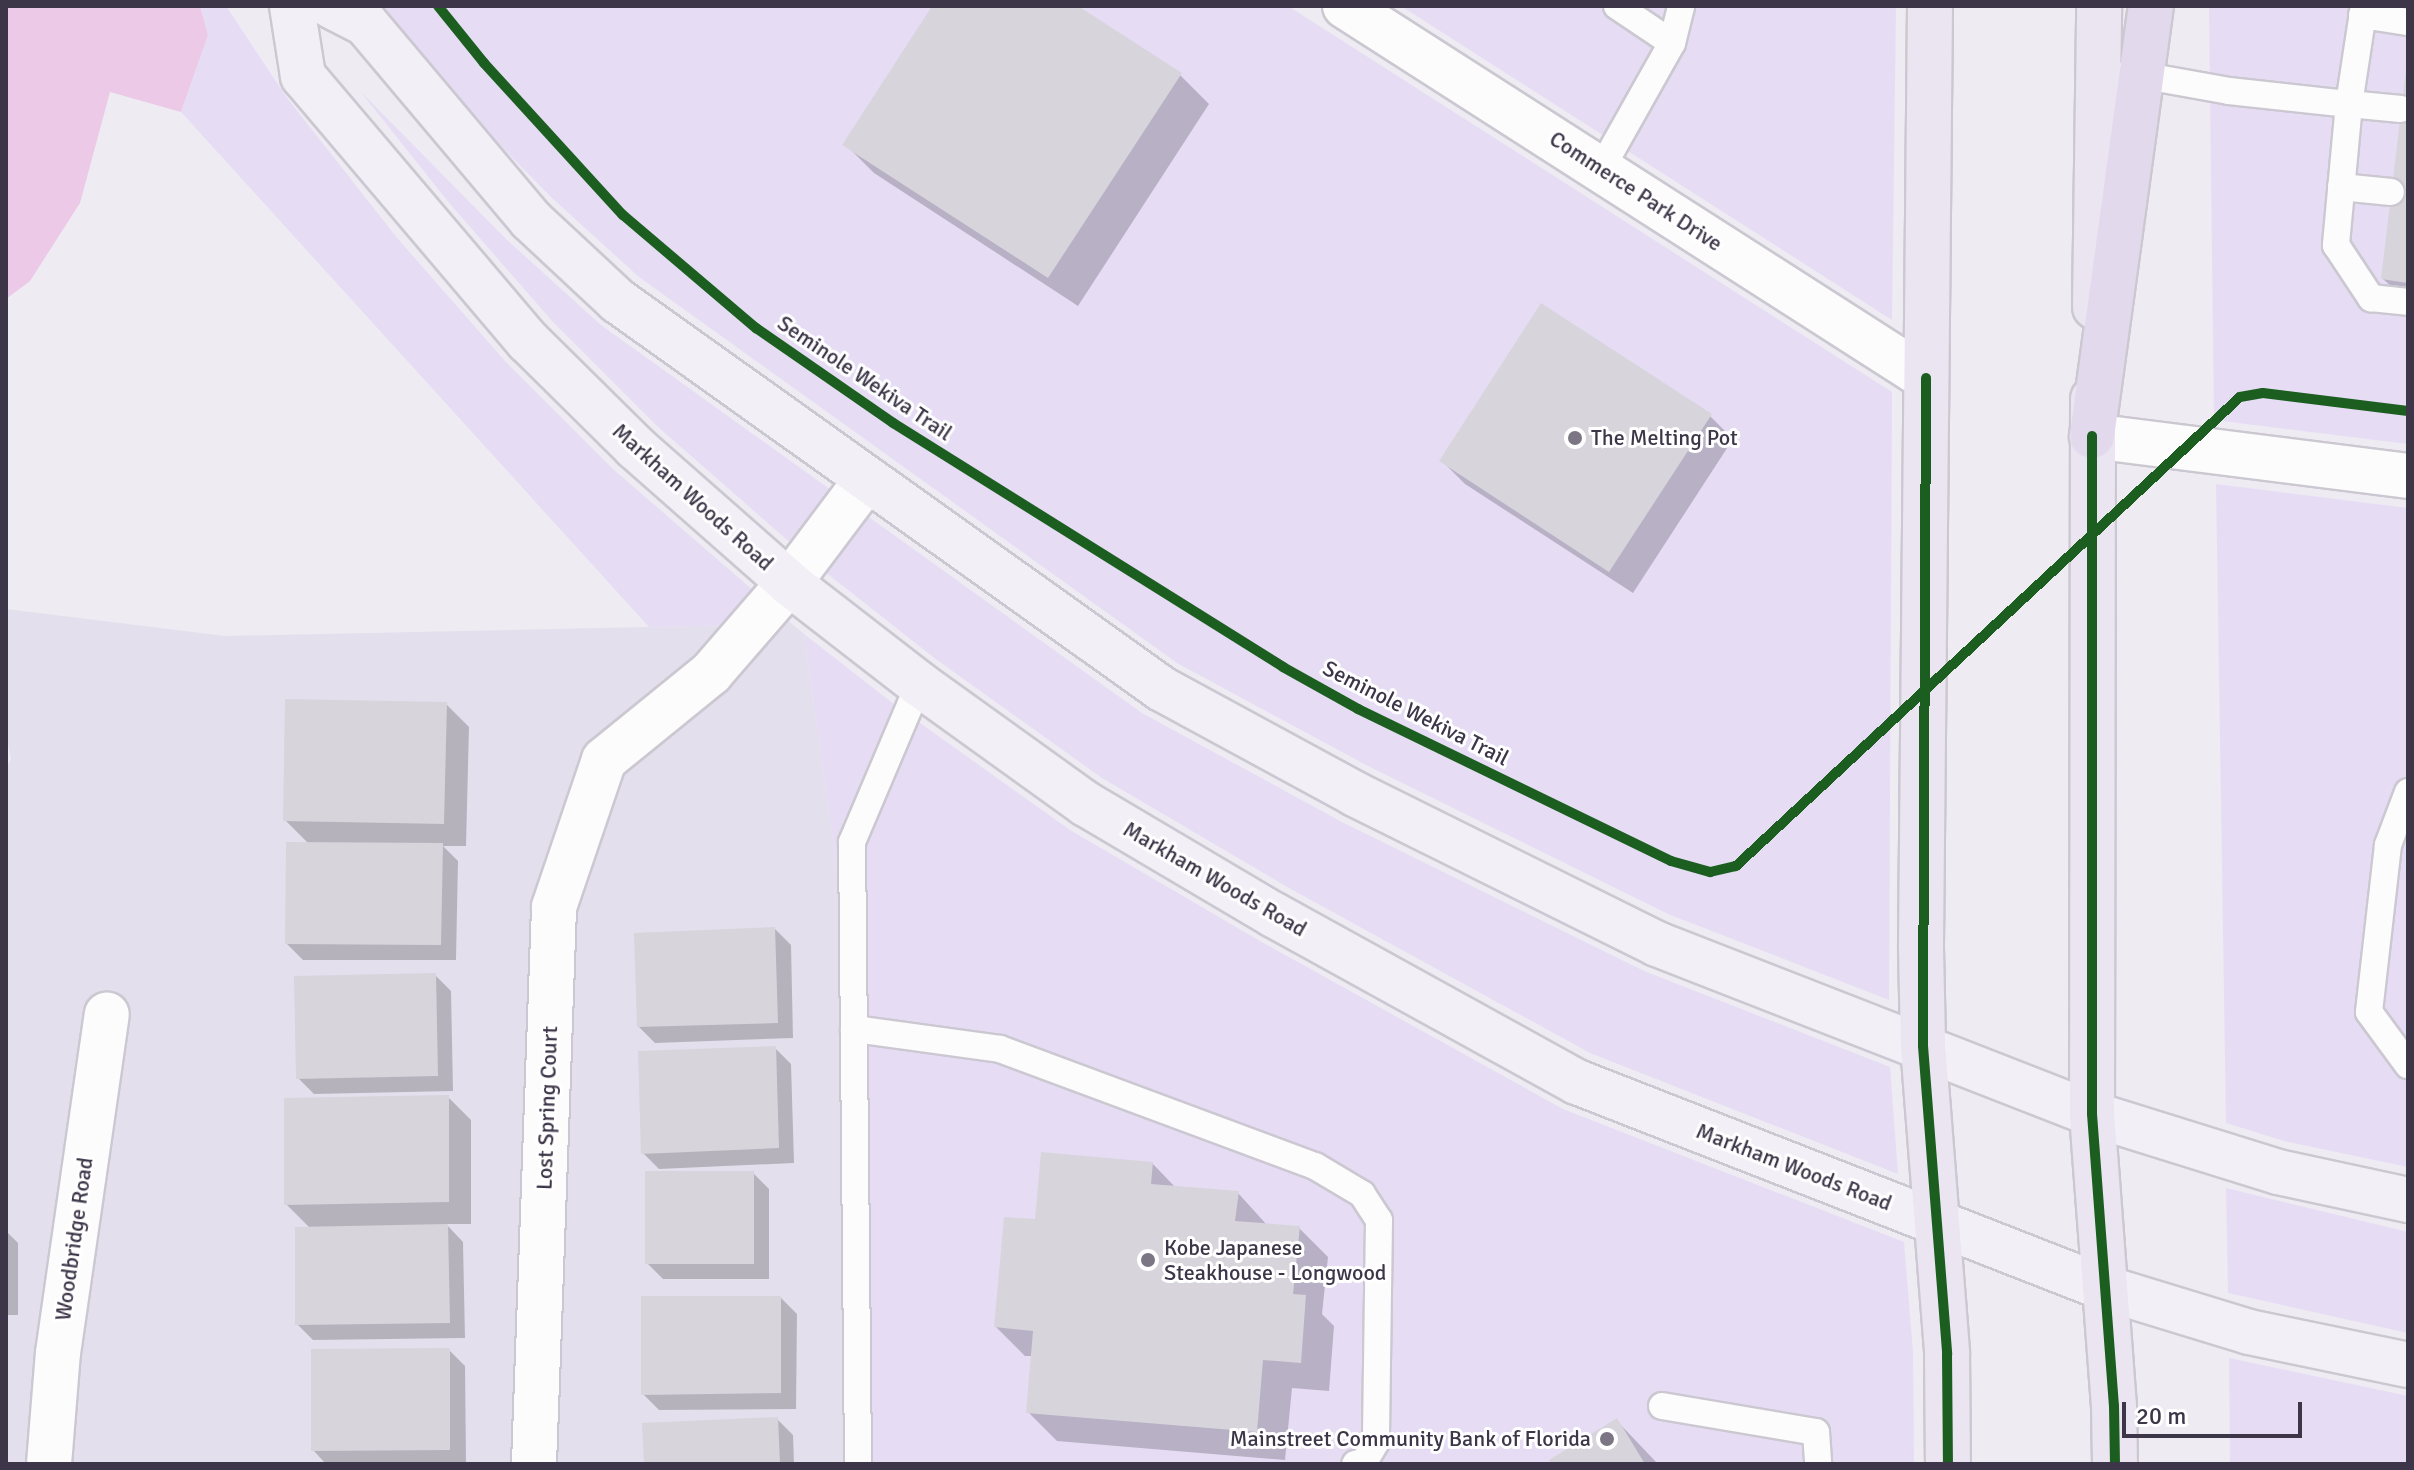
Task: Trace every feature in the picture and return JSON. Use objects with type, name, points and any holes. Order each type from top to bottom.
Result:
[{"type":"highway","points":[[2092,436],[2151,6]]},
{"type":"main road","name":"Markham Woods Road","points":[[292,6],[303,76],[528,341],[635,447],[789,583],[919,684],[1086,804],[1274,915],[1577,1082],[2102,1287],[2249,1332],[2408,1365]]},
{"type":"main road","points":[[331,6],[366,24],[531,220],[618,301],[1162,689],[1341,786],[1657,944],[2092,1114],[2278,1172],[2408,1200]]},
{"type":"main road","points":[[1930,6],[1923,1046],[1947,1354],[1948,1464]]},
{"type":"main road","points":[[2099,6],[2092,436],[2092,1114],[2102,1287],[2114,1406],[2115,1464]]},
{"type":"street","name":"Commerce Park Drive","points":[[1345,6],[1926,378]]},
{"type":"street","points":[[2092,436],[2408,476]]},
{"type":"street","points":[[789,583],[867,479]]},
{"type":"street","name":"Lost Spring Court","points":[[534,1464],[554,907],[604,760],[711,673],[789,583]]},
{"type":"street","name":"Woodbridge Road","points":[[49,1464],[58,1353],[107,1015]]},
{"type":"lane","points":[[1617,6],[1672,43]]},
{"type":"lane","points":[[1601,169],[1672,43],[1681,6]]},
{"type":"lane","points":[[2408,22],[2363,11],[2349,104],[2336,245],[2371,298],[2408,302]]},
{"type":"lane","points":[[2099,66],[2143,77],[2401,109]]},
{"type":"lane","points":[[2341,187],[2391,192]]},
{"type":"lane","points":[[858,1464],[852,842],[919,684]]},
{"type":"lane","points":[[2408,792],[2388,845],[2369,1012],[2408,1065]]},
{"type":"lane","points":[[854,1029],[1000,1049],[1315,1166],[1362,1194],[1379,1220],[1376,1442],[1364,1462],[1355,1464]]},
{"type":"lane","points":[[1662,1406],[1816,1432],[1818,1464]]},
{"type":"shaded area","points":[[6,6],[200,6],[208,35],[181,112],[110,92],[80,203],[30,281],[6,299]]},
{"type":"shaded area","points":[[200,6],[226,6],[287,98],[398,239],[505,361],[613,469],[792,624],[649,627],[181,112],[208,35]]},
{"type":"shaded area","points":[[363,6],[1288,6],[1892,392],[1889,1000],[1668,914],[1368,766],[1177,663],[639,277],[553,199]]},
{"type":"shaded area","points":[[1401,6],[1896,6],[1892,320]]},
{"type":"shaded area","points":[[2209,6],[2408,6],[2408,444],[2214,420]]},
{"type":"shaded area","points":[[360,91],[507,240],[601,325],[1142,713],[1342,822],[1644,971],[1890,1067],[1898,1174],[1590,1053],[1289,888],[1102,778],[937,660],[810,560],[657,426],[553,322],[450,204]]},
{"type":"shaded area","points":[[2216,484],[2408,508],[2408,1167],[2284,1141],[2226,1123]]},
{"type":"shaded area","points":[[6,609],[225,636],[792,624],[804,634],[840,890],[847,1464],[6,1464],[6,769],[11,759],[6,733]]},
{"type":"shaded area","points":[[804,634],[899,708],[1070,830],[1260,941],[1563,1109],[1904,1242],[1913,1352],[1914,1464],[847,1464],[840,890]]},
{"type":"shaded area","points":[[2226,1188],[2408,1232],[2408,1333],[2228,1293]]},
{"type":"shaded area","points":[[2229,1358],[2408,1396],[2408,1464],[2230,1464]]},
{"type":"building","points":[[932,6],[1078,6],[1182,73],[1048,278],[842,145]]},
{"type":"building","points":[[2408,70],[2408,283],[2381,279]]},
{"type":"building","name":"The Melting Pot","points":[[1541,303],[1712,414],[1609,572],[1439,461]]},
{"type":"building","points":[[285,699],[447,702],[444,824],[283,821]]},
{"type":"building","points":[[286,842],[443,843],[441,945],[285,944]]},
{"type":"building","points":[[775,927],[778,1023],[637,1027],[634,933]]},
{"type":"building","points":[[436,973],[438,1076],[296,1079],[294,976]]},
{"type":"building","points":[[776,1046],[779,1148],[641,1154],[638,1051]]},
{"type":"building","points":[[449,1095],[449,1202],[284,1205],[284,1098]]},
{"type":"building","name":"Kobe Japanese Steakhouse - Longwood","points":[[1041,1152],[1153,1162],[1151,1184],[1239,1191],[1235,1221],[1300,1226],[1293,1294],[1306,1295],[1301,1363],[1263,1360],[1257,1432],[1026,1413],[1033,1331],[994,1327],[1004,1217],[1035,1219]]},
{"type":"building","points":[[645,1171],[754,1171],[754,1264],[645,1264]]},
{"type":"building","points":[[448,1224],[450,1323],[295,1325],[295,1227]]},
{"type":"building","points":[[641,1296],[781,1296],[781,1393],[641,1395]]},
{"type":"building","points":[[450,1348],[450,1450],[311,1451],[311,1349]]},
{"type":"building","points":[[778,1417],[780,1464],[644,1464],[642,1423]]},
{"type":"building","name":"Mainstreet Community Bank of Florida","points":[[1617,1418],[1645,1464],[1552,1464],[1549,1460]]},
{"type":"cycle path","name":"Seminole Wekiva Trail","points":[[438,6],[484,63],[623,215],[756,328],[893,423],[1283,667],[1358,709],[1671,861],[1710,872],[1736,866],[2240,397],[2263,393],[2408,411]]},
{"type":"cycle path","points":[[1926,378],[1923,1046],[1947,1354],[1948,1464]]},
{"type":"cycle path","points":[[2092,436],[2092,1114],[2114,1406],[2115,1464]]},
{"type":"place","name":"The Melting Pot","points":[[1575,438]]},
{"type":"place","name":"Kobe Japanese Steakhouse - Longwood","points":[[1148,1260]]},
{"type":"place","name":"Mainstreet Community Bank of Florida","points":[[1607,1439]]}]
